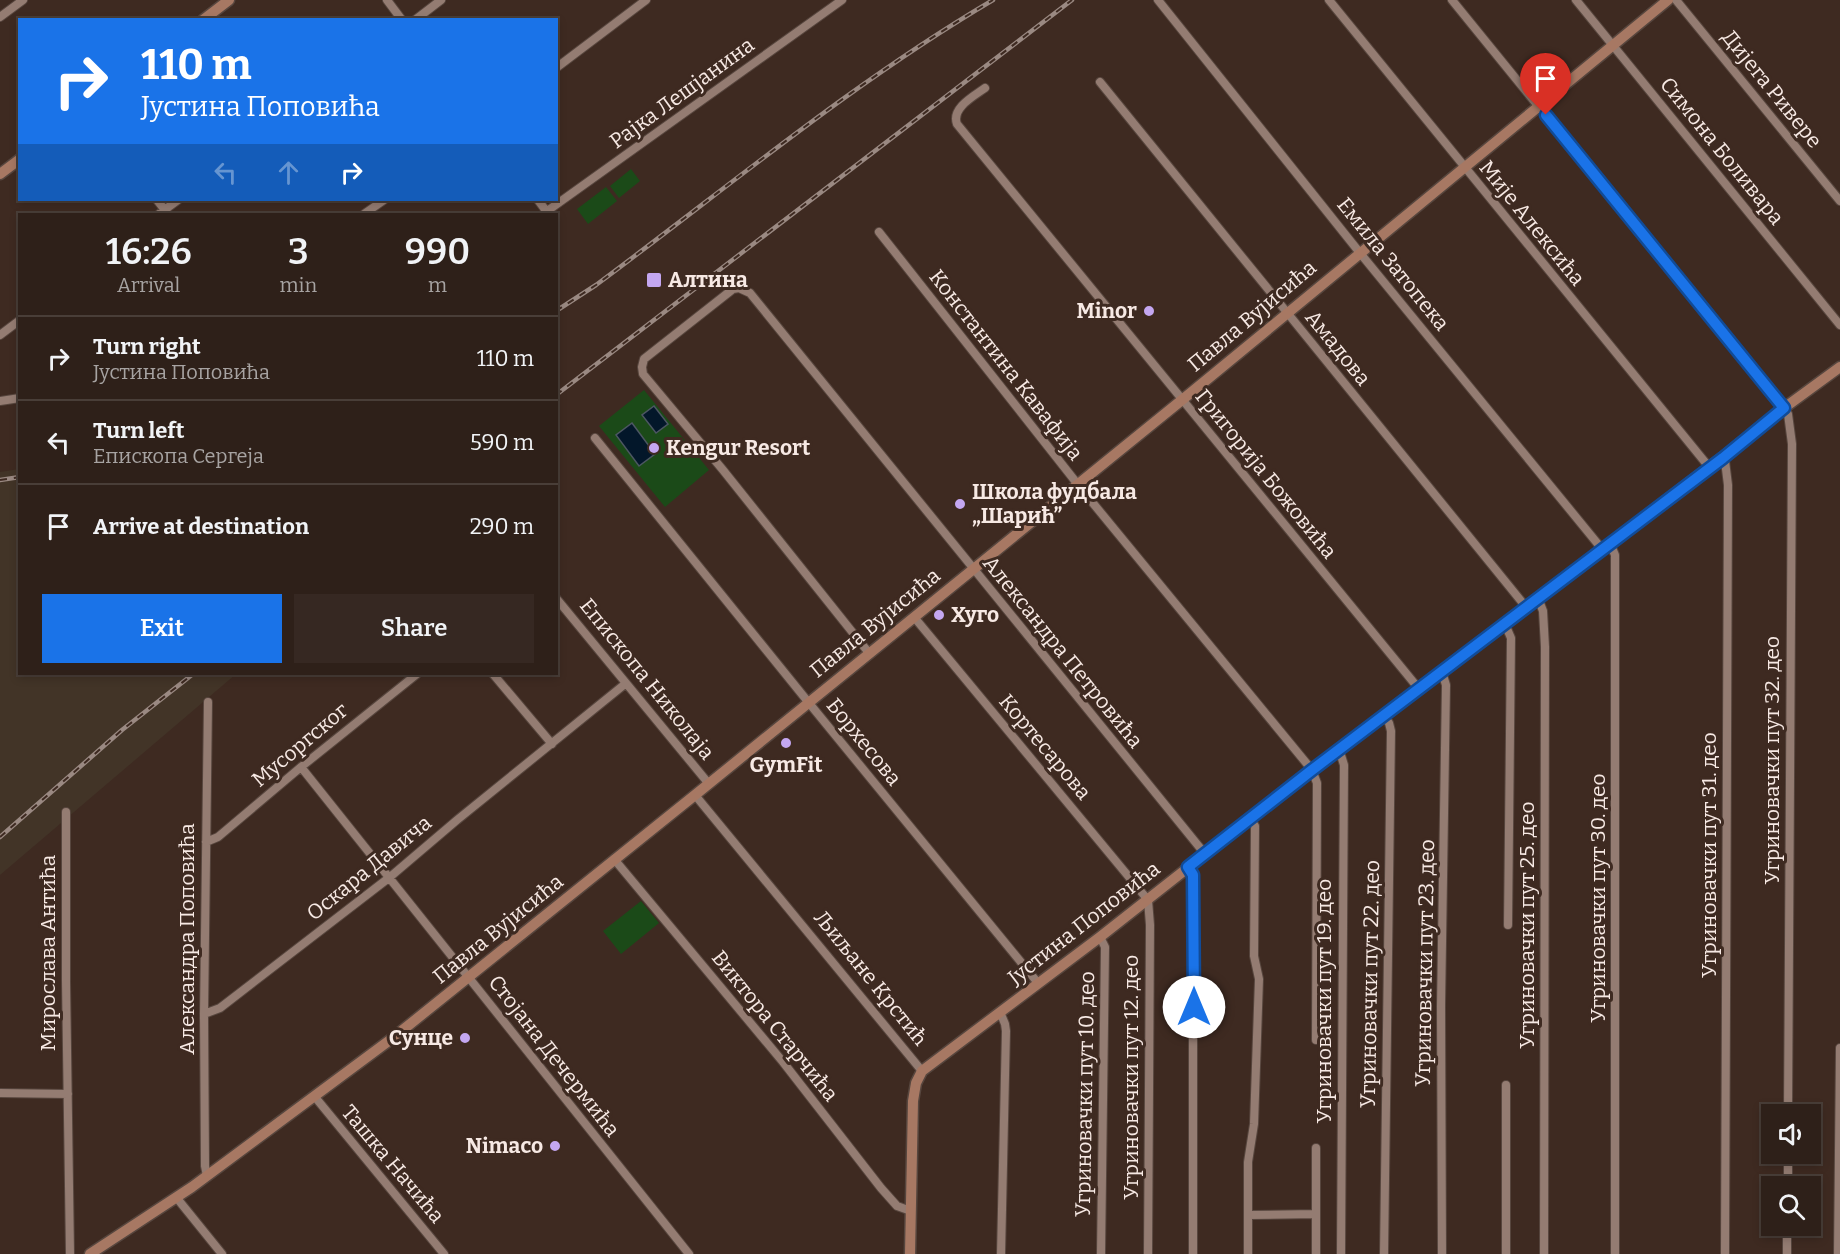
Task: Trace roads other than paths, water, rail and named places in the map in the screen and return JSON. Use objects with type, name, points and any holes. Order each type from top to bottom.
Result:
[{"type":"street","points":[[0,17],[23,0]]},
{"type":"street","points":[[206,18],[229,0]]},
{"type":"street","points":[[387,0],[400,18]]},
{"type":"street","points":[[418,18],[441,0]]},
{"type":"street","points":[[558,67],[646,0]]},
{"type":"street","name":"Рајка Лешјанина","points":[[545,213],[842,0]]},
{"type":"street","name":"Емила Затопека","points":[[1158,0],[1360,253],[1606,546]]},
{"type":"street","name":"Мије Алексића","points":[[1329,0],[1709,467]]},
{"type":"street","points":[[1452,0],[1784,408]]},
{"type":"street","name":"Симона Боливара","points":[[1576,0],[1840,325]]},
{"type":"street","name":"Павла Вујисића","points":[[90,1254],[207,1176],[315,1097],[470,978],[1182,400],[1668,0]]},
{"type":"street","name":"Дијега Ривере","points":[[1676,0],[1840,201]]},
{"type":"street","name":"Амадова","points":[[1100,82],[1526,607]]},
{"type":"street","name":"Григорија Божовића","points":[[985,88],[958,111],[957,124],[1419,689]]},
{"type":"street","points":[[0,174],[18,160]]},
{"type":"street","points":[[164,213],[177,201]]},
{"type":"street","points":[[365,213],[383,201]]},
{"type":"street","name":"Константина Кавафија","points":[[879,232],[1077,484],[1312,770]]},
{"type":"street","name":"Александра Петровића","points":[[868,653],[723,470],[643,374],[644,359],[733,289],[744,289],[759,304],[1205,854]]},
{"type":"street","points":[[0,335],[18,322]]},
{"type":"street","name":"Јустина Поповића","points":[[922,1071],[1148,900],[1339,749],[1723,458],[1784,408],[1839,371]]},
{"type":"street","points":[[0,401],[18,398]]},
{"type":"street","name":"Угриновачки пут 32. део","points":[[1784,408],[1790,422],[1792,444],[1788,1104]]},
{"type":"street","name":"Борхесова","points":[[595,438],[1038,983]]},
{"type":"street","name":"Угриновачки пут 31. део","points":[[1723,458],[1728,485],[1725,1254]]},
{"type":"street","name":"Угриновачки пут 30. део","points":[[1606,546],[1615,555],[1616,575],[1615,1254]]},
{"type":"street","name":"Угриновачки пут 25. део","points":[[1538,598],[1543,611],[1545,647],[1544,1254]]},
{"type":"street","name":"Епископа Николаја","points":[[558,600],[709,784]]},
{"type":"street","name":"Кортесарова","points":[[914,617],[1148,900]]},
{"type":"street","points":[[1505,624],[1511,639],[1508,925]]},
{"type":"street","name":"Угриновачки пут 23. део","points":[[1442,672],[1446,685],[1442,1254]]},
{"type":"street","name":"Мусоргског","points":[[206,842],[218,837],[416,675]]},
{"type":"street","points":[[495,675],[552,744]]},
{"type":"street","name":"Оскара Давича","points":[[204,1014],[220,1008],[390,877],[625,684]]},
{"type":"street","name":"Александра Поповића","points":[[207,1176],[205,1166],[204,1014],[208,702]]},
{"type":"street","name":"Угриновачки пут 22. део","points":[[1384,716],[1390,726],[1391,772],[1384,1254]]},
{"type":"street","name":"Угриновачки пут 19. део","points":[[1339,749],[1344,765],[1341,1254]]},
{"type":"street","name":"Стојана Дечермића","points":[[301,767],[689,1254]]},
{"type":"street","points":[[1312,770],[1317,783],[1316,1040]]},
{"type":"street","name":"Љиљане Крстић","points":[[696,795],[922,1071],[916,1083],[913,1101],[910,1254]]},
{"type":"street","name":"Мирослава Антића","points":[[66,812],[70,1254]]},
{"type":"street","points":[[1248,1254],[1249,1154],[1254,1125],[1259,979],[1254,956],[1254,826],[1250,819]]},
{"type":"street","name":"Виктора Старчића","points":[[614,859],[783,1062],[881,1188],[900,1208],[911,1211]]},
{"type":"street","points":[[1188,867],[1193,872],[1193,1254]]},
{"type":"street","name":"Угриновачки пут 12. део","points":[[1148,900],[1150,925],[1148,1254]]},
{"type":"street","name":"Угриновачки пут 10. део","points":[[1100,937],[1105,947],[1101,1254]]},
{"type":"street","points":[[1000,1012],[1006,1031],[1001,1254]]},
{"type":"street","points":[[1838,1254],[1840,1048]]},
{"type":"street","points":[[1506,1084],[1506,1254]]},
{"type":"street","points":[[0,1093],[68,1094]]},
{"type":"street","name":"Ташка Начића","points":[[315,1097],[444,1254]]},
{"type":"street","points":[[1316,1148],[1316,1254]]},
{"type":"street","points":[[176,1197],[222,1254]]},
{"type":"street","points":[[1248,1215],[1316,1214]]},
{"type":"street","points":[[1787,1236],[1787,1254]]},
{"type":"water","points":[[654,406],[668,424],[656,433],[642,415]]},
{"type":"water","points":[[632,423],[655,454],[639,466],[616,435]]},
{"type":"railway","points":[[558,310],[596,285],[840,101],[941,32],[993,0]]},
{"type":"railway","points":[[558,393],[1072,0]]},
{"type":"railway","points":[[0,480],[18,477]]},
{"type":"railway","points":[[0,837],[122,730],[192,675]]},
{"type":"place","name":"Алтина","points":[[654,280]]},
{"type":"place","name":"Minor","points":[[1149,311]]},
{"type":"place","name":"Kengur Resort","points":[[654,448]]},
{"type":"place","name":"Школа фудбала „Шарић”","points":[[960,504]]},
{"type":"place","name":"Хуго","points":[[939,615]]},
{"type":"place","name":"GymFit","points":[[786,743]]},
{"type":"place","name":"Сунце","points":[[465,1038]]},
{"type":"place","name":"Nimaco","points":[[555,1146]]}]
